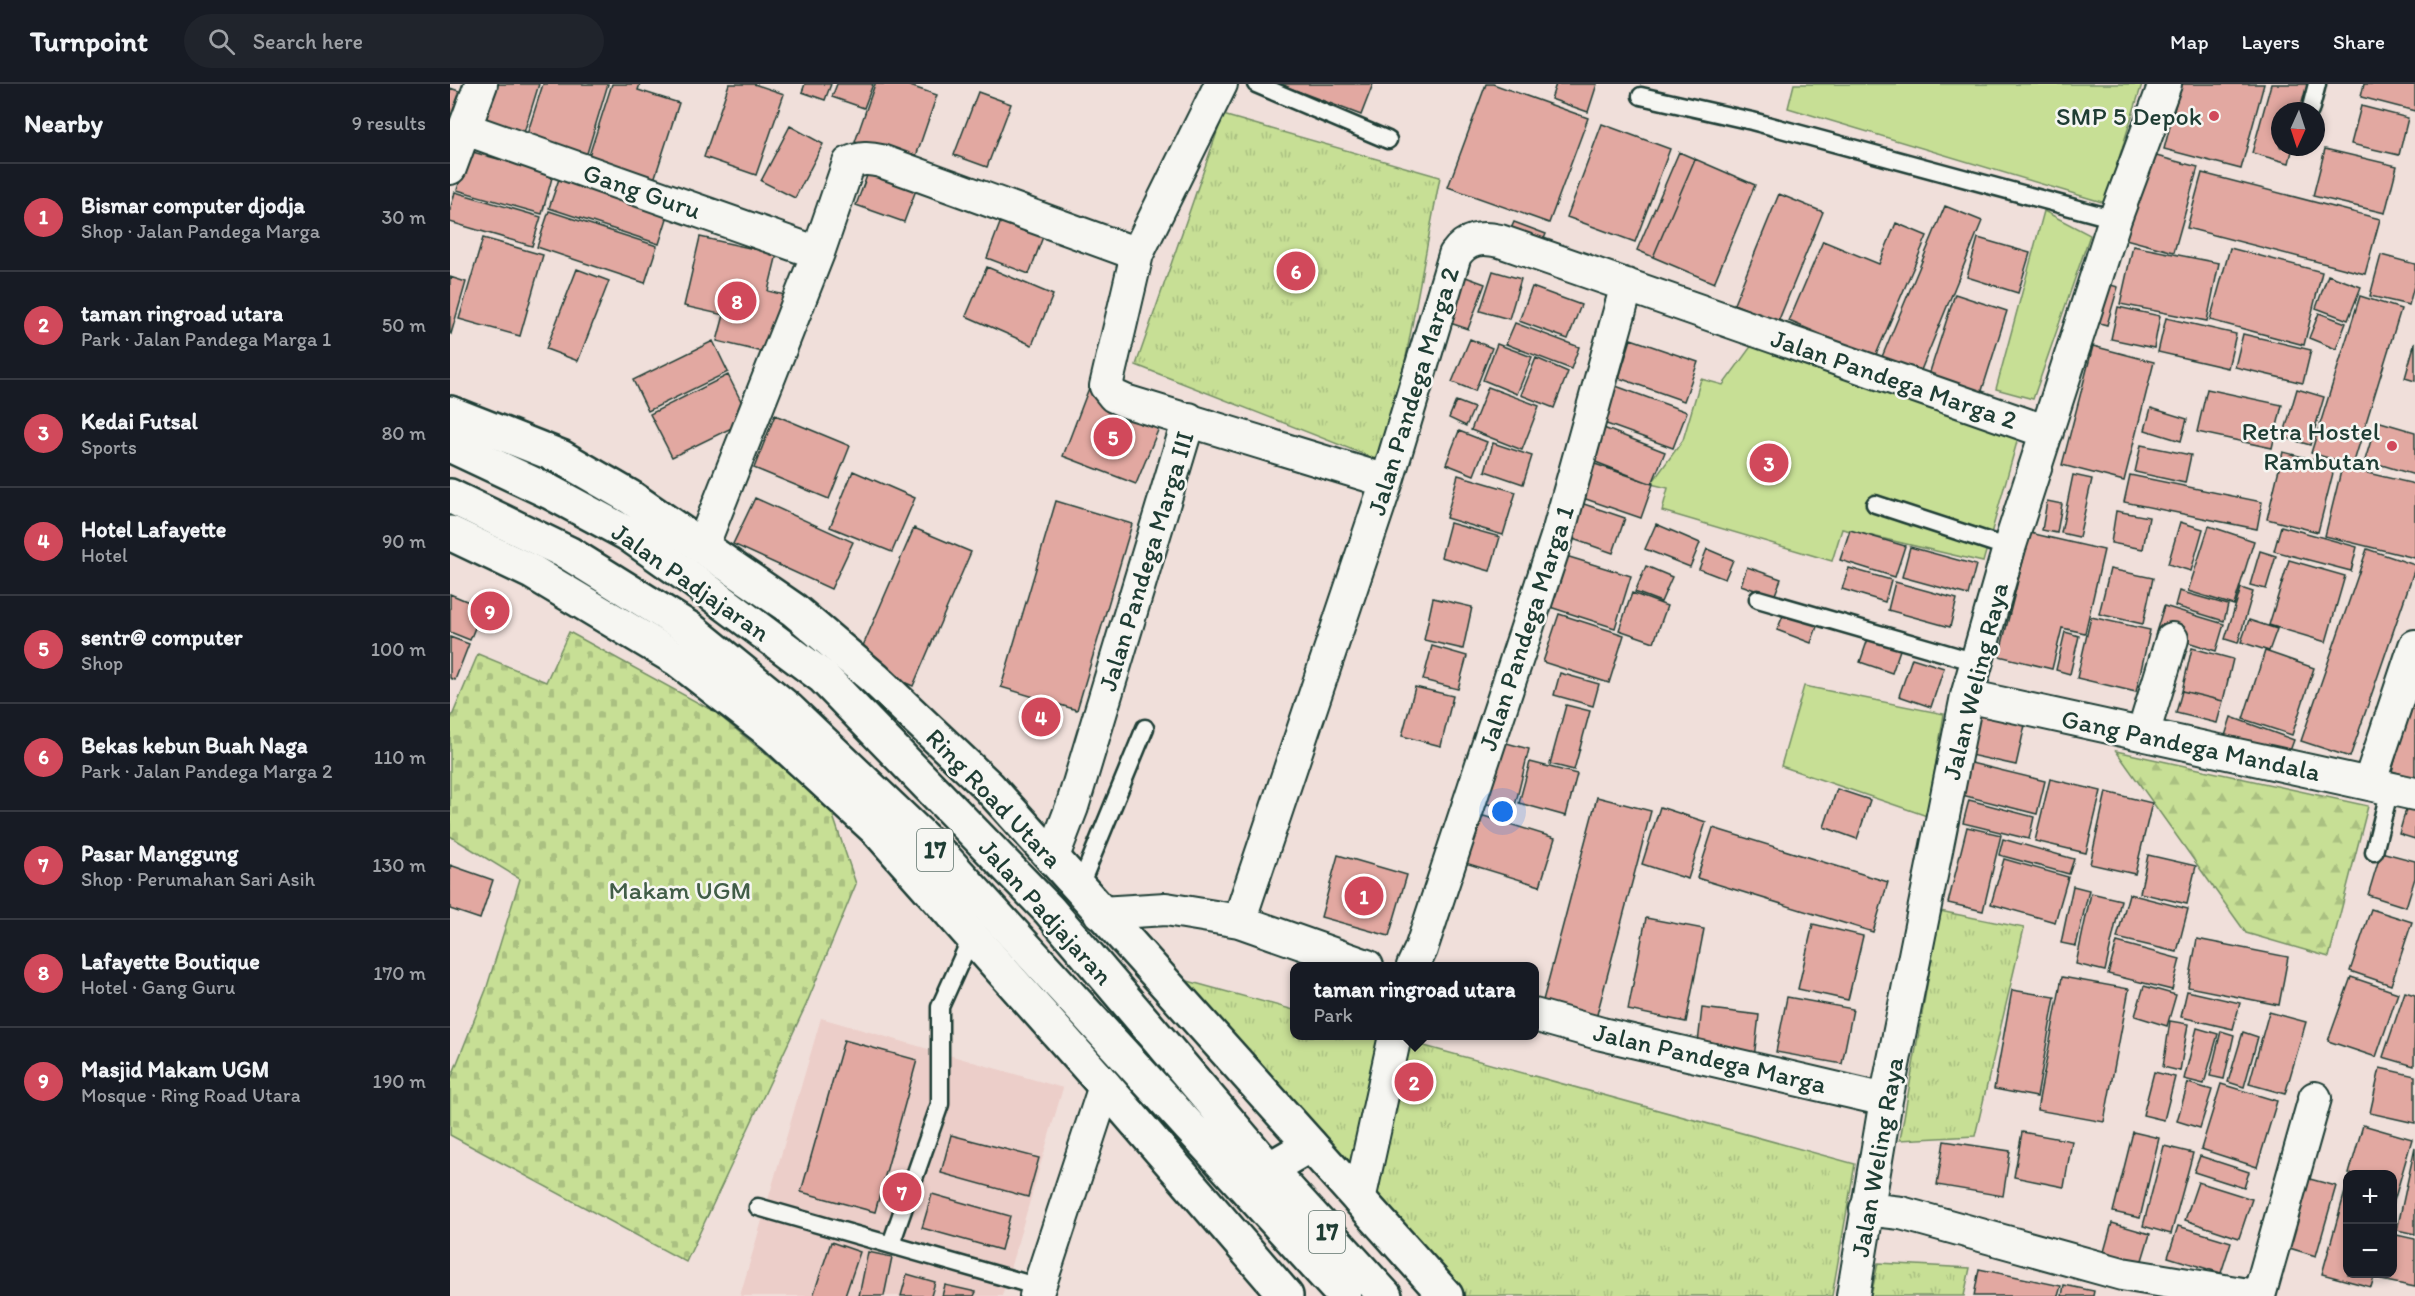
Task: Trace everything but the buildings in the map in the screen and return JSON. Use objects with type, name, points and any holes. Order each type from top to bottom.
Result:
[{"type":"main road","name":"Ring Road Utara","points":[[450,413],[561,457],[630,497],[794,610],[875,679],[989,787],[1100,914],[1446,1296]]},
{"type":"main road","name":"Jalan Padjajaran","points":[[450,445],[550,492],[628,534],[823,677],[1049,910],[1269,1169],[1385,1296]]},
{"type":"main road","name":"Jalan Padjajaran","points":[[450,496],[568,553],[690,629],[788,710],[945,859],[1344,1296]]},
{"type":"main road","points":[[450,533],[532,572],[677,659],[773,734],[879,832],[1105,1086],[1286,1296]]},
{"type":"main road","points":[[1269,1169],[1310,1145]]},
{"type":"street","points":[[450,168],[481,84]]},
{"type":"street","name":"Jalan Pandega Marga III","points":[[1052,859],[1072,807],[1189,419],[1125,401],[1114,396],[1106,386],[1137,254],[1221,84]]},
{"type":"street","name":"Jalan Weling Raya","points":[[1853,1296],[1886,1100],[1967,696],[2009,548],[2115,219],[2165,84]]},
{"type":"street","name":"Gang Guru","points":[[466,129],[818,253]]},
{"type":"street","points":[[702,547],[818,253],[849,163],[869,158],[1137,254]]},
{"type":"street","name":"Jalan Pandega Marga 2","points":[[1239,921],[1387,481],[1455,255],[1461,246],[1471,240],[1485,238],[1500,242],[2047,432]]},
{"type":"street","name":"Jalan Pandega Marga 1","points":[[1415,962],[1425,938],[1557,537],[1627,285]]},
{"type":"street","points":[[1189,419],[1387,481]]},
{"type":"street","points":[[2143,734],[2172,639]]},
{"type":"street","points":[[2391,789],[2415,646]]},
{"type":"street","name":"Gang Pandega Mandala","points":[[1967,696],[2391,789]]},
{"type":"street","points":[[1100,914],[1166,909],[1239,921],[1356,962]]},
{"type":"street","name":"Jalan Pandega Marga","points":[[1539,1016],[1602,1034],[1886,1100]]},
{"type":"street","points":[[1359,1200],[1394,1040]]},
{"type":"street","points":[[1037,1292],[1105,1086]]},
{"type":"street","points":[[1866,1209],[1901,1213],[2120,1285],[2256,1296],[2315,1098]]},
{"type":"lane","points":[[1256,84],[1388,140]]},
{"type":"lane","points":[[2312,102],[2317,84]]},
{"type":"lane","points":[[1641,96],[1752,121],[2115,219]]},
{"type":"lane","points":[[1875,504],[2009,548]]},
{"type":"lane","points":[[1758,599],[1976,662]]},
{"type":"lane","points":[[1079,888],[1144,728]]},
{"type":"lane","points":[[2374,852],[2391,789]]},
{"type":"lane","points":[[891,1244],[940,1104],[940,1007],[972,936]]},
{"type":"lane","points":[[758,1207],[891,1244],[1037,1292]]},
{"type":"shaded area","points":[[821,1018],[1063,1088],[1002,1296],[740,1296]]},
{"type":"green space","points":[[1794,84],[2142,84],[2105,203],[1788,108]]},
{"type":"green space","points":[[1223,115],[1440,177],[1386,463],[1136,365]]},
{"type":"green space","points":[[2044,211],[2090,235],[2033,399],[1996,389]]},
{"type":"green space","points":[[1763,330],[2026,410],[1983,562],[1842,529],[1832,561],[1662,511],[1668,488],[1651,484],[1683,440],[1701,379],[1723,385]]},
{"type":"green space","name":"Makam UGM","points":[[569,632],[715,712],[830,807],[856,884],[806,1005],[686,1262],[450,1135],[450,1081],[486,990],[520,879],[450,836],[450,721],[478,654],[546,682]]},
{"type":"green space","points":[[1804,686],[1944,714],[1927,816],[1781,766]]},
{"type":"green space","points":[[2116,751],[2368,806],[2329,957],[2246,933]]},
{"type":"green space","points":[[1940,911],[2024,928],[1975,1136],[1900,1140]]},
{"type":"green space","points":[[1184,980],[1290,1009],[1290,1040],[1403,1040],[1855,1164],[1832,1296],[1463,1296],[1194,1001]]},
{"type":"green space","points":[[1878,1263],[1970,1268],[1964,1296],[1871,1296]]},
{"type":"place","name":"SMP 5 Depok","points":[[2214,116]]},
{"type":"place","name":"Bekas kebun Buah Naga","points":[[1296,271]]},
{"type":"place","name":"Lafayette Boutique","points":[[737,301]]},
{"type":"place","name":"sentr@ computer","points":[[1113,437]]},
{"type":"place","name":"Retra Hostel Rambutan","points":[[2392,446]]},
{"type":"place","name":"Kedai Futsal","points":[[1769,463]]},
{"type":"place","name":"Masjid Makam UGM","points":[[490,611]]},
{"type":"place","name":"Hotel Lafayette","points":[[1041,717]]},
{"type":"place","name":"Bismar computer djodja","points":[[1364,896]]},
{"type":"place","name":"taman ringroad utara","points":[[1414,1082]]},
{"type":"place","name":"Pasar Manggung","points":[[902,1192]]}]
